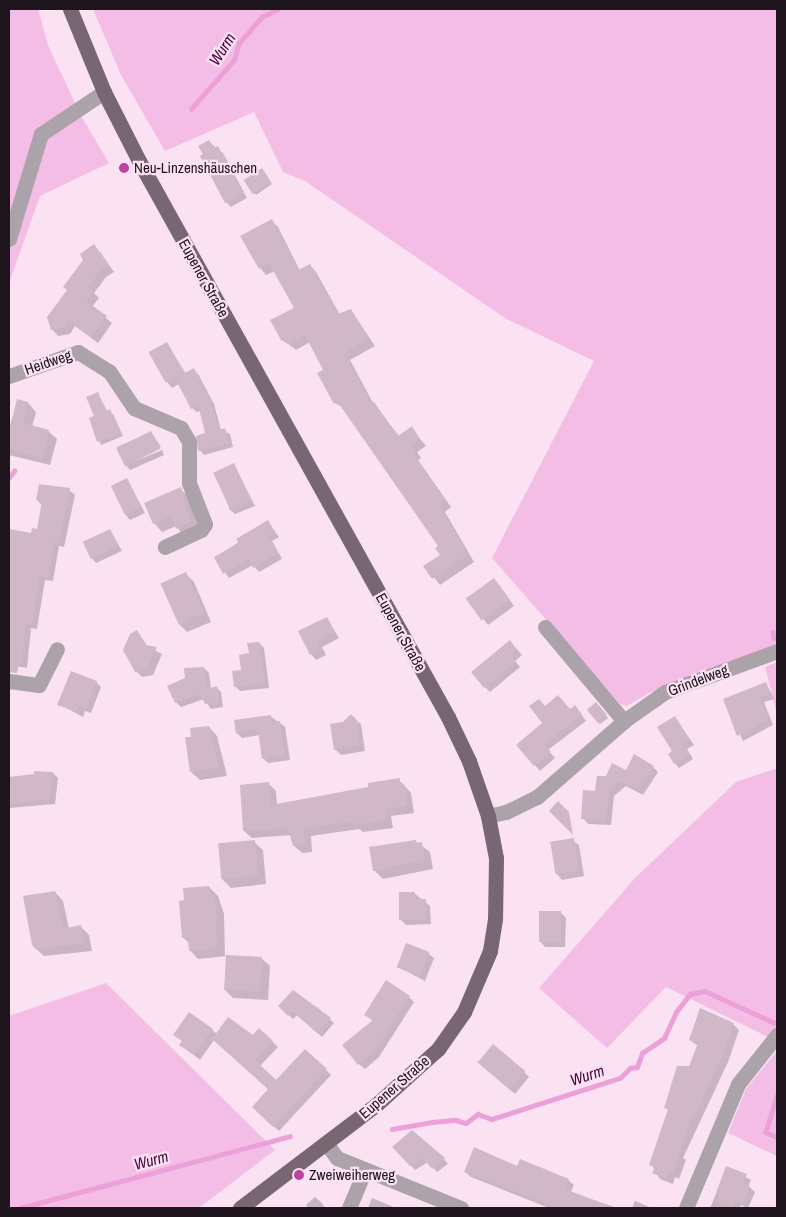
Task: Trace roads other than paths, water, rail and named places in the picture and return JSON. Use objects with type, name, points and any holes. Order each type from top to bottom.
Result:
[{"type":"main road","name":"Eupener Straße","points":[[70,9],[104,92],[143,168],[448,717],[469,761],[488,816],[498,885],[496,919],[490,951],[464,1012],[438,1049],[410,1078],[240,1208]]},
{"type":"street","points":[[9,239],[41,134],[104,92]]},
{"type":"street","name":"Heidweg","points":[[9,376],[78,352],[109,371],[134,408],[181,428],[189,442],[189,483],[205,524],[201,530],[165,547]]},
{"type":"street","points":[[545,627],[624,721]]},
{"type":"street","points":[[9,681],[39,685],[57,649]]},
{"type":"street","name":"Grindelweg","points":[[488,816],[506,812],[537,797],[624,721],[665,692],[777,651]]},
{"type":"street","points":[[686,1208],[738,1084],[777,1035]]},
{"type":"street","points":[[326,1143],[337,1158],[461,1208]]},
{"type":"street","points":[[349,1208],[365,1170]]},
{"type":"waterway","name":"Wurm","points":[[191,109],[234,60],[239,43],[262,17],[278,9]]},
{"type":"waterway","name":"Wurm","points":[[9,478],[14,471]]},
{"type":"waterway","name":"Wurm","points":[[773,632],[774,638]]},
{"type":"waterway","name":"Wurm","points":[[392,1129],[456,1120],[466,1123],[478,1114],[492,1119],[620,1078],[630,1068],[637,1067],[642,1053],[664,1038],[676,1012],[690,994],[705,991],[777,1024]]},
{"type":"waterway","name":"Wurm","points":[[777,1096],[766,1132],[777,1137]]},
{"type":"waterway","name":"Wurm","points":[[20,1208],[290,1136]]},
{"type":"place","name":"Neu-Linzenshäuschen","points":[[124,168]]},
{"type":"place","name":"Zweiweiherweg","points":[[299,1175]]}]
